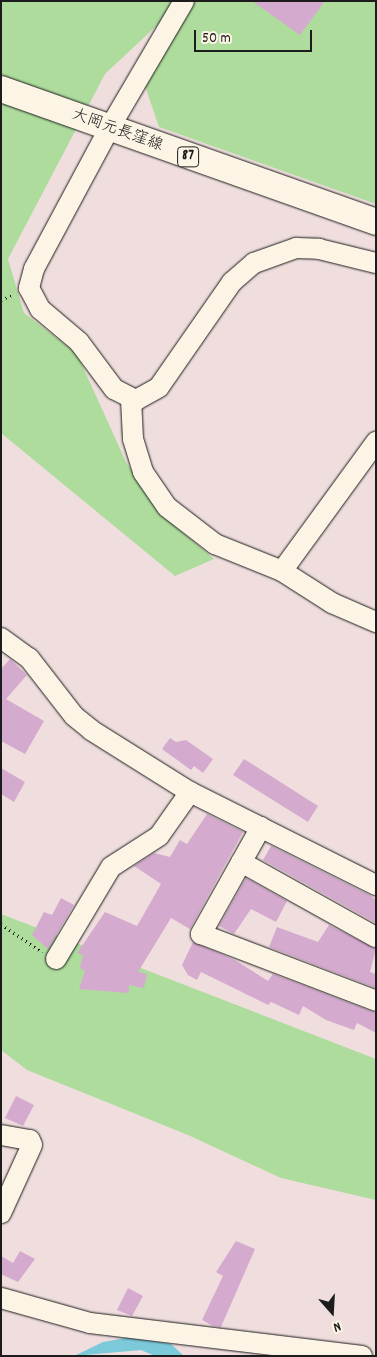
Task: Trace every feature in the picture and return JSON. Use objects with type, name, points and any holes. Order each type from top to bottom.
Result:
[{"type":"main road","name":"大岡元長窪線","points":[[1,89],[109,129],[376,222]]},
{"type":"street","points":[[184,1],[109,129],[29,288],[40,309],[79,342],[114,389],[131,399],[148,397],[159,387],[232,282],[254,263],[296,248],[319,249],[376,263]]},
{"type":"street","points":[[131,399],[134,439],[143,472],[167,507],[215,544],[282,571],[332,603],[376,622]]},
{"type":"street","points":[[282,571],[376,442]]},
{"type":"street","points":[[1,638],[29,658],[74,716],[91,730],[190,792],[376,885]]},
{"type":"street","points":[[56,960],[111,867],[159,836],[190,792]]},
{"type":"street","points":[[261,828],[201,934],[376,1001]]},
{"type":"street","points":[[241,862],[376,937]]},
{"type":"street","points":[[1,1135],[30,1140],[32,1145],[1,1213]]},
{"type":"street","points":[[1,1298],[90,1323],[362,1356]]},
{"type":"path","points":[[1,924],[56,960]]},
{"type":"green space","points":[[1,1],[183,1],[105,74],[8,259],[24,313],[77,354],[126,462],[160,513],[214,559],[175,576],[1,433]]},
{"type":"green space","points":[[190,1],[376,1],[376,204],[159,127],[145,86]]},
{"type":"green space","points":[[1,914],[376,1059],[376,1200],[281,1178],[188,1135],[27,1070],[1,1050]]},
{"type":"water","points":[[131,1337],[171,1344],[184,1356],[155,1356],[141,1350],[74,1356],[103,1342]]},
{"type":"building","points":[[252,1],[325,1],[300,35]]},
{"type":"building","points":[[10,659],[27,675],[6,699],[44,721],[25,754],[1,741],[1,669]]},
{"type":"building","points":[[170,738],[176,742],[186,740],[213,759],[203,773],[194,766],[191,770],[162,749]]},
{"type":"building","points":[[244,759],[318,806],[308,822],[233,775]]},
{"type":"building","points":[[1,768],[25,782],[14,802],[1,794]]},
{"type":"building","points":[[207,814],[243,832],[190,929],[171,918],[138,972],[147,974],[144,988],[129,985],[129,993],[79,989],[85,971],[80,968],[83,955],[77,953],[105,912],[137,926],[161,884],[134,866],[154,853],[170,857],[180,840],[187,844]]},
{"type":"building","points":[[271,846],[371,896],[376,900],[376,923],[263,860]]},
{"type":"building","points":[[246,878],[287,901],[276,922],[251,909],[234,934],[219,926]]},
{"type":"building","points":[[61,898],[74,905],[48,949],[32,935],[44,912],[52,915]]},
{"type":"building","points":[[329,925],[376,949],[370,972],[376,974],[376,988],[269,947],[277,927],[318,942]]},
{"type":"building","points":[[193,942],[235,960],[268,981],[273,974],[376,1013],[376,1033],[357,1023],[354,1030],[326,1020],[303,1006],[299,1015],[271,1002],[268,1005],[201,972],[197,980],[188,975],[182,965]]},
{"type":"building","points":[[16,1096],[34,1105],[23,1126],[5,1118]]},
{"type":"building","points":[[236,1241],[255,1249],[221,1327],[213,1326],[202,1320],[223,1276],[216,1272]]},
{"type":"building","points":[[20,1251],[35,1259],[18,1282],[1,1274],[1,1256],[13,1263]]},
{"type":"building","points":[[128,1288],[143,1296],[132,1316],[117,1310]]}]
